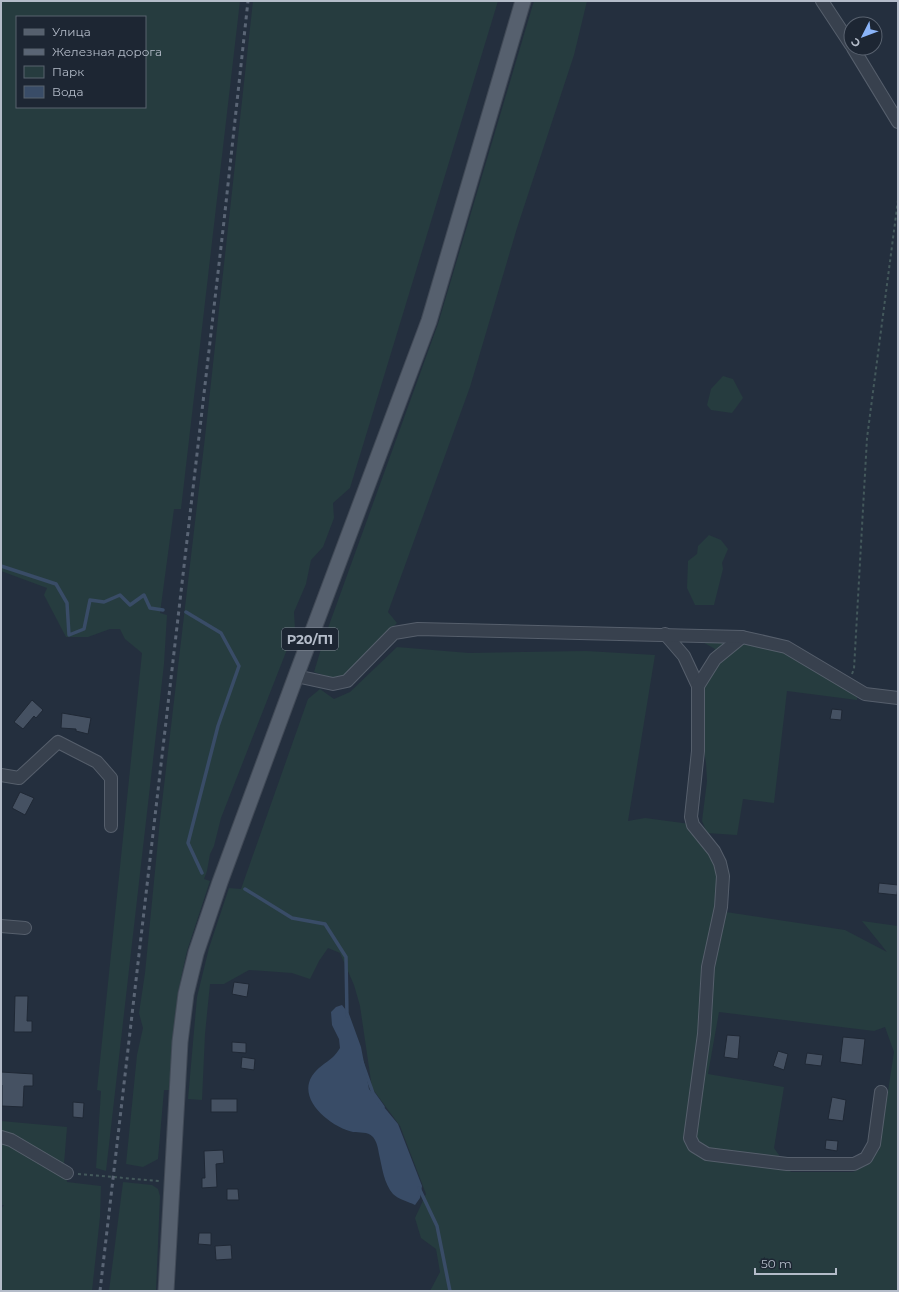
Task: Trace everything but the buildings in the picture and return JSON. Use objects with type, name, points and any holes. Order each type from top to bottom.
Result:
[{"type":"main road","name":"Р20/П1","points":[[166,1291],[180,1042],[186,994],[196,953],[220,882],[429,321],[523,1]]},
{"type":"street","points":[[822,1],[843,33]]},
{"type":"street","points":[[858,56],[898,122]]},
{"type":"street","points":[[296,676],[333,684],[347,681],[394,634],[418,628],[665,634],[742,637],[786,647],[865,694],[898,698]]},
{"type":"street","points":[[665,634],[684,656],[698,686],[698,751],[691,817],[693,825],[714,851],[720,863],[723,876],[720,907],[708,966],[704,1034],[690,1138],[694,1146],[707,1154],[787,1164],[854,1164],[866,1158],[874,1144],[881,1092]]},
{"type":"street","points":[[698,686],[715,659],[742,637]]},
{"type":"street","points":[[1,775],[19,778],[58,742],[97,762],[111,778],[112,826]]},
{"type":"street","points":[[1,926],[24,928]]},
{"type":"street","points":[[1,1137],[11,1140],[67,1173]]},
{"type":"path","points":[[848,683],[854,669],[868,438],[898,200]]},
{"type":"path","points":[[67,1173],[172,1182]]},
{"type":"green space","points":[[1,1],[240,1],[181,509],[174,509],[160,613],[167,615],[164,664],[106,1171],[96,1168],[101,1091],[97,1090],[142,653],[125,639],[120,629],[110,629],[88,637],[66,637],[44,595],[47,588],[1,571]]},
{"type":"green space","points":[[253,1],[498,1],[350,488],[333,503],[334,518],[323,547],[311,560],[306,584],[294,612],[295,629],[221,818],[214,846],[210,854],[204,879],[210,881],[187,951],[178,992],[169,1090],[164,1090],[158,1159],[143,1167],[126,1164],[137,1055],[143,1028],[139,1013],[145,973],[160,820],[205,437]]},
{"type":"green space","points":[[534,1],[587,1],[574,55],[517,228],[470,387],[388,612],[397,623],[347,674],[333,678],[314,672],[324,639],[438,324]]},
{"type":"green space","points":[[723,376],[733,379],[743,398],[732,413],[711,410],[707,405],[711,389]]},
{"type":"green space","points":[[709,535],[721,540],[728,549],[722,563],[723,569],[714,605],[695,605],[687,588],[688,561],[697,554],[698,546]]},
{"type":"green space","points":[[699,640],[748,642],[784,651],[857,693],[857,700],[787,691],[774,803],[743,799],[737,835],[707,833],[702,821],[707,781],[702,739],[704,685],[698,675],[715,649]]},
{"type":"green space","points":[[397,647],[469,653],[586,651],[655,655],[628,821],[645,818],[690,824],[712,853],[720,876],[706,966],[701,976],[710,977],[721,918],[726,912],[845,930],[887,952],[862,921],[898,926],[898,1291],[430,1291],[440,1272],[436,1249],[421,1238],[415,1218],[426,1194],[400,1126],[372,1088],[360,1006],[354,985],[340,953],[328,948],[319,961],[310,979],[292,973],[249,970],[224,984],[210,984],[205,1034],[202,1100],[188,1099],[197,997],[209,948],[229,888],[241,889],[308,699],[320,689],[334,699],[350,692]],"holes":[[[719,1012],[874,1031],[885,1027],[894,1052],[879,1150],[867,1165],[853,1172],[791,1172],[774,1148],[784,1087],[708,1074]]]},
{"type":"green space","points":[[1,1121],[67,1127],[64,1164],[67,1182],[101,1186],[100,1217],[92,1291],[1,1291],[1,1209],[4,1205],[1,1205]]},
{"type":"green space","points":[[123,1182],[152,1185],[158,1189],[160,1196],[156,1291],[109,1291]]},
{"type":"water","points":[[342,1005],[349,1014],[361,1047],[369,1089],[398,1124],[422,1186],[420,1198],[415,1205],[393,1194],[390,1190],[384,1175],[377,1145],[373,1137],[368,1134],[353,1132],[335,1125],[319,1111],[309,1094],[309,1085],[314,1073],[333,1057],[340,1048],[339,1039],[332,1025],[331,1012],[336,1007]]},
{"type":"waterway","points":[[1,566],[56,584],[67,603],[69,635],[84,629],[90,600],[104,602],[120,595],[130,605],[144,595],[150,608],[163,610]]},
{"type":"waterway","points":[[186,612],[221,633],[239,666],[218,726],[188,843],[202,873]]},
{"type":"waterway","points":[[245,889],[292,918],[325,924],[346,957],[347,1016]]},
{"type":"waterway","points":[[362,1062],[373,1093],[383,1107]]},
{"type":"waterway","points":[[419,1188],[437,1226],[450,1291]]},
{"type":"railway","points":[[100,1291],[224,221],[248,1]]}]
